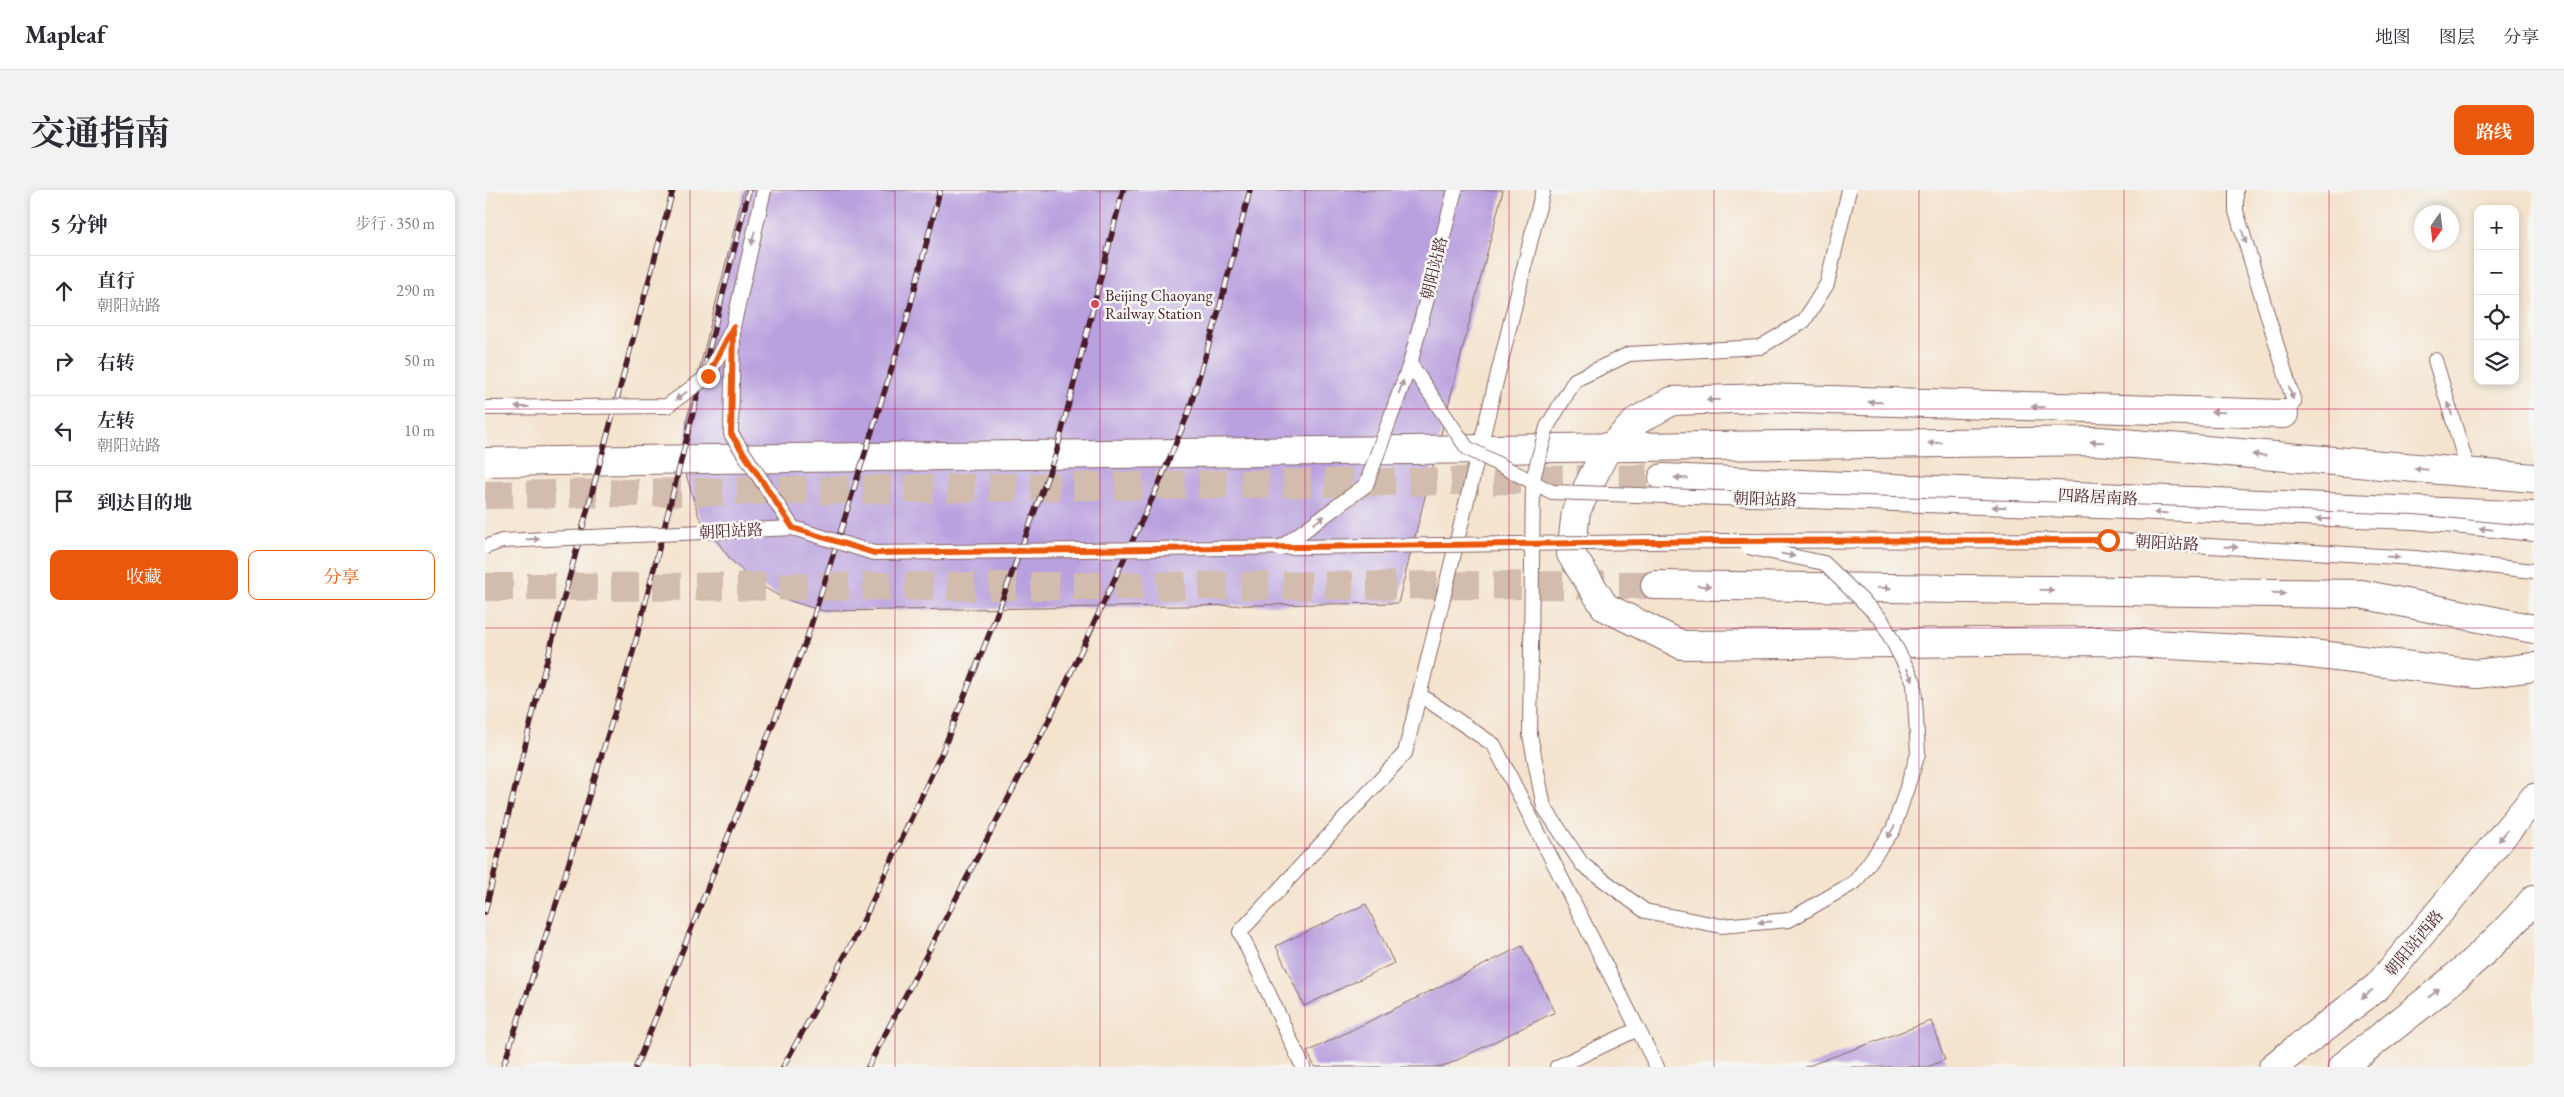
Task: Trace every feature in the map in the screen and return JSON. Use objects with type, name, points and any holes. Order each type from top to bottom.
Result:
[{"type":"street","points":[[2284,414],[1764,398],[1672,401],[1638,420],[1604,454],[1576,511],[1571,554],[1605,607],[1682,646],[2099,641],[2295,652],[2477,674],[2534,667]]},
{"type":"street","points":[[485,462],[2099,441],[2534,478]]},
{"type":"street","name":"四路居南路","points":[[1663,478],[2534,516]]},
{"type":"street","points":[[1655,585],[2361,594],[2534,629]]},
{"type":"street","name":"朝阳站西路","points":[[2273,1067],[2378,986],[2469,879],[2534,798]]},
{"type":"street","points":[[2342,1067],[2404,1018],[2508,930],[2534,899]]},
{"type":"lane","points":[[764,190],[733,327],[731,434],[793,528]]},
{"type":"lane","name":"朝阳站路","points":[[1455,190],[1410,364],[1467,448],[1552,492],[2414,522],[2534,534]]},
{"type":"lane","points":[[1303,1067],[1240,932],[1405,753],[1543,190]]},
{"type":"lane","points":[[1723,541],[1824,563],[1881,619],[1914,682],[1918,754],[1893,830],[1855,882],[1789,920],[1721,926],[1645,911],[1582,864],[1544,807],[1530,735],[1533,479],[1547,427],[1575,380],[1629,354],[1760,347],[1804,321],[1827,284],[1849,190]]},
{"type":"lane","points":[[2236,190],[2236,211],[2294,402],[2284,414]]},
{"type":"lane","points":[[485,408],[667,406],[708,376],[733,327]]},
{"type":"lane","points":[[2435,360],[2469,473]]},
{"type":"lane","points":[[1279,549],[1366,485],[1410,364]]},
{"type":"lane","name":"朝阳站路","points":[[485,547],[502,541],[793,528],[874,553],[1279,549],[1723,541],[2108,540],[2415,558],[2534,571]]},
{"type":"lane","points":[[1420,695],[1494,745],[1657,1067]]},
{"type":"lane","points":[[1557,1067],[1638,1029]]},
{"type":"building","name":"Beijing Chaoyang Railway Station","points":[[744,190],[1503,190],[1398,603],[823,611],[784,599],[752,580],[731,560],[699,517],[685,471],[687,419]]},
{"type":"building","points":[[1366,904],[1394,963],[1304,1006],[1276,946]]},
{"type":"building","points":[[1522,946],[1555,1012],[1443,1067],[1315,1067],[1307,1052]]},
{"type":"building","points":[[1931,1021],[1945,1060],[1927,1067],[1805,1067]]},
{"type":"tunnel","points":[[485,495],[1663,478]]},
{"type":"tunnel","points":[[485,587],[1655,585]]},
{"type":"railway","points":[[485,912],[534,709],[673,190]]},
{"type":"railway","points":[[503,1067],[559,895],[633,652],[749,190]]},
{"type":"railway","points":[[636,1067],[806,641],[906,323],[940,190]]},
{"type":"railway","points":[[783,1067],[859,930],[943,750],[992,627],[1056,454],[1123,190]]},
{"type":"railway","points":[[868,1067],[1047,724],[1158,486],[1188,414],[1219,310],[1250,190]]},
{"type":"place","name":"Beijing Chaoyang Railway Station","points":[[1095,304]]},
{"type":"route","points":[[708,376],[733,327],[731,434],[793,528],[874,553],[1085,552],[1723,541],[2108,540]]}]
